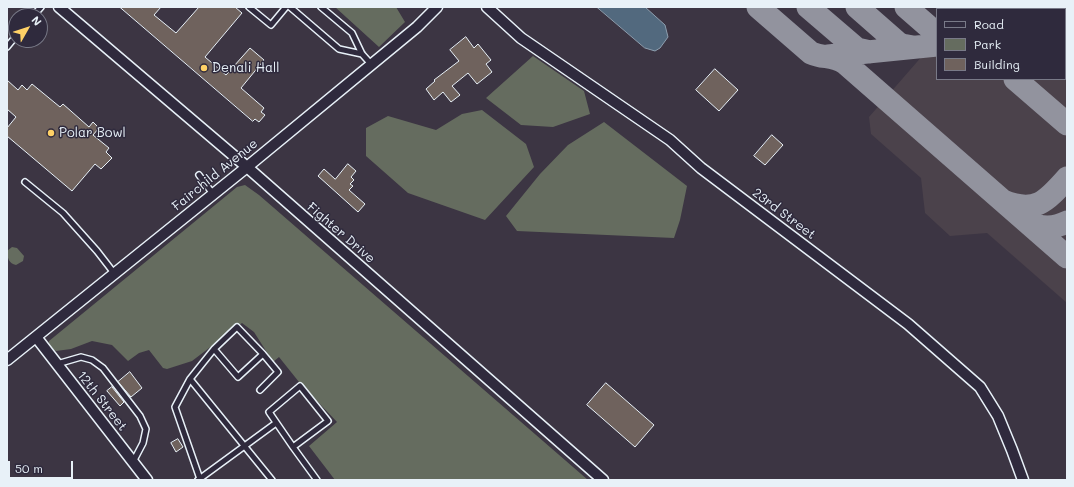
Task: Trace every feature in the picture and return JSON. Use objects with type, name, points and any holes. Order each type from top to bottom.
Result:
[{"type":"street","name":"Fighter Drive","points":[[59,7],[247,167],[603,480]]},
{"type":"street","name":"Fairchild Avenue","points":[[7,360],[247,167],[417,27],[437,7]]},
{"type":"street","name":"23rd Street","points":[[487,7],[521,38],[670,140],[701,168],[908,324],[974,381],[980,387],[998,416],[1023,480]]},
{"type":"street","name":"12th Street","points":[[36,337],[147,480]]},
{"type":"lane","points":[[249,7],[270,25],[286,7]]},
{"type":"lane","points":[[290,7],[339,49],[362,54]]},
{"type":"lane","points":[[321,7],[352,33],[362,54],[371,64]]},
{"type":"lane","points":[[199,175],[213,194]]},
{"type":"lane","points":[[26,182],[63,212],[114,273]]},
{"type":"lane","points":[[260,390],[278,372],[237,327],[214,349],[190,379],[175,407],[199,479],[276,423]]},
{"type":"lane","points":[[214,349],[238,377],[263,354]]},
{"type":"lane","points":[[57,364],[81,357],[92,360],[103,368],[140,416],[146,429],[143,443],[133,463]]},
{"type":"lane","points":[[190,379],[272,480]]},
{"type":"lane","points":[[293,447],[328,421],[300,386],[269,412],[276,423],[293,447],[317,480]]},
{"type":"shaded area","points":[[1058,7],[1059,8],[964,8]]},
{"type":"shaded area","points":[[1066,14],[1067,303],[987,233],[950,236],[925,213],[921,178],[871,134],[869,117],[936,40],[936,80],[1066,80]]},
{"type":"green space","points":[[335,7],[396,7],[405,22],[379,47]]},
{"type":"green space","points":[[533,56],[584,91],[590,114],[553,127],[521,125],[486,98]]},
{"type":"green space","points":[[482,110],[526,144],[534,167],[485,220],[408,193],[366,156],[366,128],[388,116],[436,130],[462,114]]},
{"type":"green space","points":[[604,122],[687,186],[680,220],[674,238],[517,231],[506,216],[540,174],[568,145]]},
{"type":"green space","points":[[245,185],[259,195],[588,480],[335,480],[309,446],[337,422],[299,382],[279,357],[273,362],[254,332],[242,323],[192,361],[167,369],[163,368],[149,350],[139,353],[128,361],[112,345],[92,341],[71,349],[56,351],[48,346],[49,341],[237,187]]},
{"type":"green space","points":[[12,247],[17,248],[24,256],[23,261],[16,265],[10,262],[7,256],[7,251]]},
{"type":"water","points":[[597,7],[645,7],[665,25],[668,37],[660,48],[655,51],[645,48]]},
{"type":"building","name":"Denali Hall","points":[[120,7],[161,7],[154,15],[176,33],[199,7],[235,7],[242,13],[205,57],[226,75],[250,48],[264,60],[241,88],[264,108],[261,112],[265,115],[259,122],[255,119],[253,121]]},
{"type":"building","points":[[466,37],[474,48],[478,44],[491,60],[486,64],[492,72],[477,84],[468,73],[452,86],[460,95],[451,102],[443,92],[434,100],[426,89],[435,81],[434,80],[459,61],[450,50]]},
{"type":"building","points":[[715,69],[738,90],[719,111],[696,90]]},
{"type":"building","name":"Polar Bowl","points":[[7,80],[18,90],[22,85],[27,90],[32,84],[60,107],[63,104],[89,127],[93,122],[99,128],[93,135],[109,148],[106,152],[112,158],[101,169],[95,164],[72,191],[7,136],[7,128],[16,117],[7,109]]},
{"type":"building","points":[[772,135],[783,145],[765,165],[754,156]]},
{"type":"building","points":[[348,164],[356,171],[351,177],[354,180],[350,184],[353,186],[349,190],[365,204],[358,212],[318,176],[324,169],[335,179]]},
{"type":"building","points":[[130,372],[142,388],[131,397],[118,382]]},
{"type":"building","points":[[606,383],[654,425],[635,447],[587,405]]},
{"type":"building","points":[[112,387],[124,402],[120,406],[107,391]]},
{"type":"building","points":[[178,439],[183,447],[176,452],[171,443]]},
{"type":"taxiway","points":[[758,7],[811,53],[836,58],[845,63],[1067,257]]},
{"type":"taxiway","points":[[808,7],[857,49],[870,52]]},
{"type":"taxiway","points":[[857,7],[898,43],[913,47]]},
{"type":"taxiway","points":[[906,7],[936,33]]},
{"type":"taxiway","points":[[828,56],[936,45]]},
{"type":"taxiway","points":[[1016,80],[1067,124]]},
{"type":"taxiway","points":[[1003,201],[1014,205],[1032,206],[1053,194],[1067,178]]},
{"type":"taxiway","points":[[1027,222],[1037,226],[1047,227],[1057,226],[1067,222]]},
{"type":"place","name":"Denali Hall","points":[[204,68]]},
{"type":"place","name":"Polar Bowl","points":[[51,133]]}]
